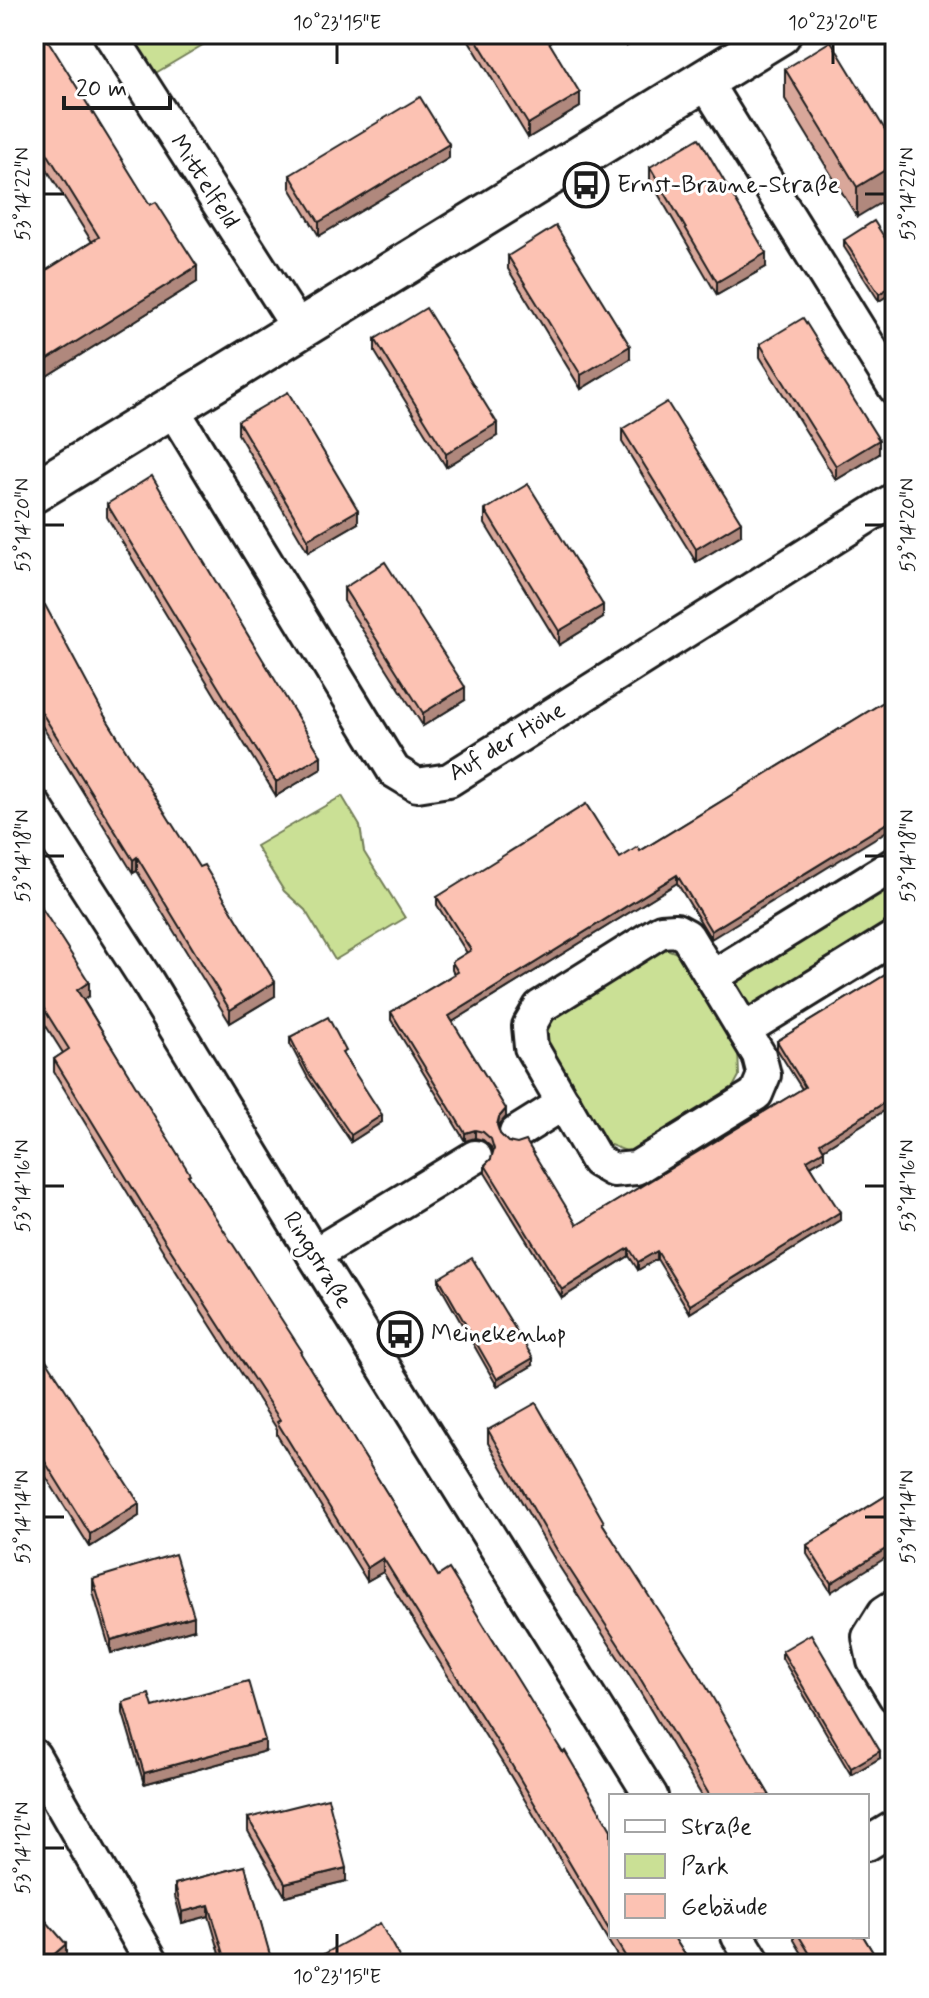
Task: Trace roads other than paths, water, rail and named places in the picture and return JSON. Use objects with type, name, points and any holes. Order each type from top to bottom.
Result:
[{"type":"street","name":"Mittelfeld","points":[[110,34],[299,329]]},
{"type":"street","points":[[34,492],[780,34]]},
{"type":"street","points":[[704,80],[895,388]]},
{"type":"street","name":"Auf der Höhe","points":[[172,408],[394,771],[417,785],[449,780],[895,499]]},
{"type":"street","name":"Ringstraße","points":[[34,805],[147,981],[650,1794]]},
{"type":"street","points":[[712,977],[895,864]]},
{"type":"street","points":[[676,930],[687,936],[744,1030],[759,1055],[764,1075],[756,1094],[636,1168],[613,1170],[597,1161],[531,1047],[529,1026],[540,1007],[661,931],[676,930]]},
{"type":"street","points":[[744,1030],[895,937]]},
{"type":"street","points":[[516,1133],[564,1103]]},
{"type":"street","points":[[314,1255],[475,1157]]},
{"type":"street","points":[[895,1606],[884,1613],[869,1637],[874,1661],[895,1696]]},
{"type":"street","points":[[34,1756],[153,1964]]},
{"type":"street","points":[[869,1843],[895,1827]]},
{"type":"street","points":[[739,1938],[755,1964]]},
{"type":"place","name":"Ernst-Braune-Straße","points":[[586,185]]},
{"type":"place","name":"Meinekenhop","points":[[400,1334]]}]
